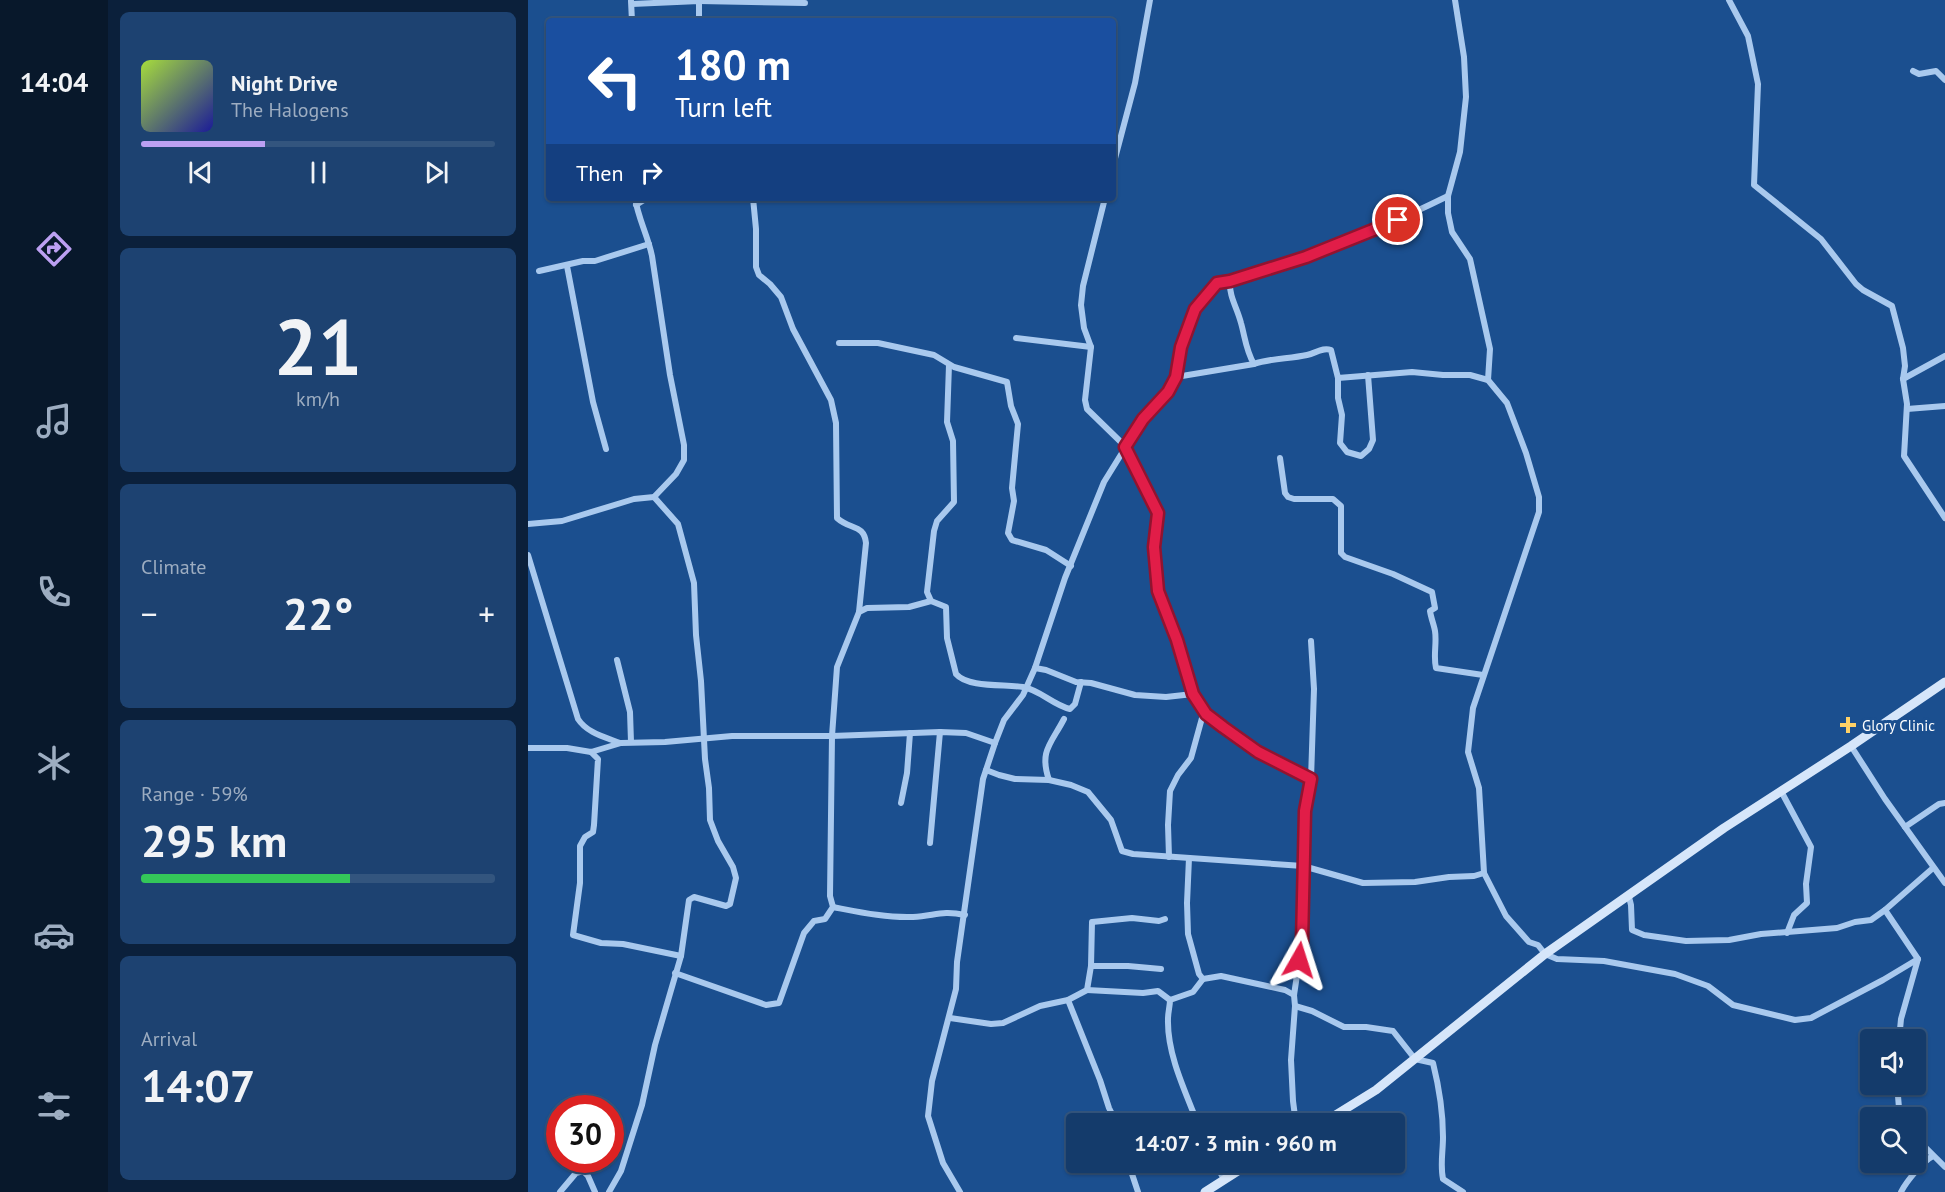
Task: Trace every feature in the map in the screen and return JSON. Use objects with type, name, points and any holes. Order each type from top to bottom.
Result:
[{"type":"main road","points":[[1339,1113],[1376,1090],[1545,954],[1724,828],[1945,682]]},
{"type":"main road","points":[[1205,1192],[1234,1173]]},
{"type":"street","points":[[1116,155],[1135,82],[1150,0]]},
{"type":"street","points":[[1455,0],[1464,57],[1466,97],[1460,152],[1448,196],[1448,213],[1452,232],[1470,260],[1490,349],[1488,380]]},
{"type":"street","points":[[1729,0],[1748,36],[1758,84],[1754,185],[1821,239],[1856,284],[1892,306],[1904,348],[1903,380],[1907,409],[1904,456],[1945,518]]},
{"type":"street","points":[[699,1],[699,18]]},
{"type":"street","points":[[632,18],[632,2],[805,3]]},
{"type":"street","points":[[1913,71],[1919,74],[1936,71],[1945,80]]},
{"type":"street","points":[[960,1192],[943,1162],[928,1116],[932,1081],[957,989],[957,962],[986,770],[1004,720],[1027,688],[1062,588],[1104,482],[1143,419],[1168,392],[1176,377],[1181,347],[1195,309],[1217,283],[1306,257],[1382,228],[1448,196]]},
{"type":"street","points":[[528,524],[562,521],[634,499],[654,497],[676,474],[684,460],[684,445],[649,244],[636,201]]},
{"type":"street","points":[[675,973],[766,1005],[778,1003],[804,933],[814,921],[825,919],[833,907],[830,896],[832,736],[837,667],[859,612],[866,543],[861,529],[844,525],[837,518],[836,423],[831,400],[793,329],[781,297],[759,275],[756,267],[753,201]]},
{"type":"street","points":[[1104,201],[1083,286],[1081,305],[1084,328],[1091,347],[1086,392],[1088,409],[1125,447],[1158,513],[1154,547],[1158,591],[1177,640],[1193,694],[1206,714],[1258,752],[1311,779]]},
{"type":"street","points":[[539,270],[583,261],[595,261],[649,244]]},
{"type":"street","points":[[567,266],[593,402],[606,450]]},
{"type":"street","points":[[1230,281],[1229,293],[1241,322],[1247,352],[1254,364]]},
{"type":"street","points":[[1016,338],[1091,347]]},
{"type":"street","points":[[839,343],[878,343],[934,356],[950,365],[1007,382],[1011,406],[1018,424],[1012,488],[1014,501],[1008,533],[1012,540],[1046,550],[1071,566]]},
{"type":"street","points":[[1176,377],[1331,350],[1338,378],[1338,398],[1342,416],[1340,443],[1347,452],[1361,456],[1369,449],[1373,440],[1368,375]]},
{"type":"street","points":[[1903,380],[1945,356]]},
{"type":"street","points":[[931,601],[927,592],[934,531],[937,521],[954,502],[953,441],[947,422],[950,365]]},
{"type":"street","points":[[1338,378],[1412,372],[1470,375],[1488,380],[1507,403],[1526,453],[1539,497],[1539,512],[1473,708],[1468,752],[1479,788],[1484,873],[1506,916],[1529,942],[1538,945],[1545,954],[1557,959],[1604,961],[1675,974],[1708,986],[1733,1005],[1794,1020],[1811,1018],[1883,980],[1917,959]]},
{"type":"street","points":[[1907,409],[1945,406]]},
{"type":"street","points":[[1280,458],[1285,493],[1288,497],[1333,499],[1341,506],[1341,553],[1345,557],[1393,574],[1432,592],[1435,608],[1430,611],[1432,625],[1435,629],[1436,668],[1483,675]]},
{"type":"street","points":[[609,1192],[621,1171],[642,1105],[655,1045],[681,956],[689,900],[694,897],[726,906],[730,904],[736,878],[710,820],[694,583],[678,524],[654,497]]},
{"type":"street","points":[[528,555],[578,719],[583,726],[597,734],[621,743]]},
{"type":"street","points":[[859,612],[867,608],[909,607],[931,601],[946,607],[947,638],[956,674],[959,678],[972,683],[1027,688],[1070,709],[1075,704],[1081,682]]},
{"type":"street","points":[[1295,1113],[1291,1060],[1295,1006],[1293,995],[1302,942],[1305,811],[1311,779],[1314,689],[1311,641]]},
{"type":"street","points":[[617,660],[630,712],[631,742]]},
{"type":"street","points":[[1035,668],[1135,695],[1166,697],[1193,694]]},
{"type":"street","points":[[1169,857],[1170,791],[1178,775],[1191,758],[1202,718],[1206,714]]},
{"type":"street","points":[[1049,780],[1044,766],[1045,754],[1064,719]]},
{"type":"street","points":[[591,753],[621,743],[704,740],[732,736],[832,736],[940,732],[966,733],[995,743]]},
{"type":"street","points":[[930,843],[940,732]]},
{"type":"street","points":[[901,803],[907,772],[910,733]]},
{"type":"street","points":[[1851,746],[1945,883]]},
{"type":"street","points":[[528,747],[567,748],[591,753],[598,759],[593,832],[585,837],[580,846],[580,883],[573,935],[601,943],[623,944],[681,956]]},
{"type":"street","points":[[986,770],[1015,779],[1049,780],[1088,792],[1111,820],[1122,851],[1133,854],[1303,866],[1363,883],[1415,882],[1484,873]]},
{"type":"street","points":[[1781,791],[1811,847],[1806,884],[1807,903],[1794,915],[1787,933]]},
{"type":"street","points":[[1905,827],[1939,804],[1945,803]]},
{"type":"street","points":[[1189,858],[1188,934],[1199,974],[1203,980]]},
{"type":"street","points":[[1629,897],[1632,930],[1644,935],[1697,942],[1738,939],[1761,934],[1837,928],[1871,920],[1933,868]]},
{"type":"street","points":[[833,907],[868,914],[895,916],[914,917],[950,912],[964,915]]},
{"type":"street","points":[[1885,910],[1917,959],[1900,1029]]},
{"type":"street","points":[[1087,990],[1091,966],[1092,922],[1132,918],[1159,921],[1165,919]]},
{"type":"street","points":[[1091,966],[1161,969]]},
{"type":"street","points":[[1170,1000],[1193,992],[1203,980],[1221,976],[1285,990],[1293,995]]},
{"type":"street","points":[[950,1018],[991,1024],[1004,1023],[1040,1006],[1068,1000],[1087,990],[1143,993],[1158,991],[1170,1000]]},
{"type":"street","points":[[1068,1000],[1112,1113]]},
{"type":"street","points":[[1170,1000],[1168,1019],[1171,1047],[1177,1070],[1194,1113]]},
{"type":"street","points":[[1295,1006],[1312,1011],[1344,1027],[1393,1031],[1415,1059],[1433,1063]]},
{"type":"street","points":[[1424,1051],[1433,1063],[1442,1112],[1441,1169],[1443,1179],[1463,1192]]},
{"type":"street","points":[[1926,1149],[1945,1167]]},
{"type":"street","points":[[1901,1192],[1906,1182],[1918,1172],[1924,1161],[1932,1156]]},
{"type":"street","points":[[560,1192],[576,1173],[583,1171],[588,1176],[595,1192]]},
{"type":"street","points":[[1132,1173],[1138,1192]]},
{"type":"street","points":[[1220,1173],[1224,1179]]},
{"type":"place","name":"Glory Clinic","points":[[1848,725]]},
{"type":"route","points":[[1299,960],[1302,942],[1305,811],[1311,779],[1258,752],[1223,727],[1206,714],[1193,694],[1177,640],[1158,591],[1154,547],[1158,513],[1125,447],[1143,419],[1168,392],[1176,377],[1181,347],[1195,309],[1217,283],[1306,257],[1398,220]]}]
